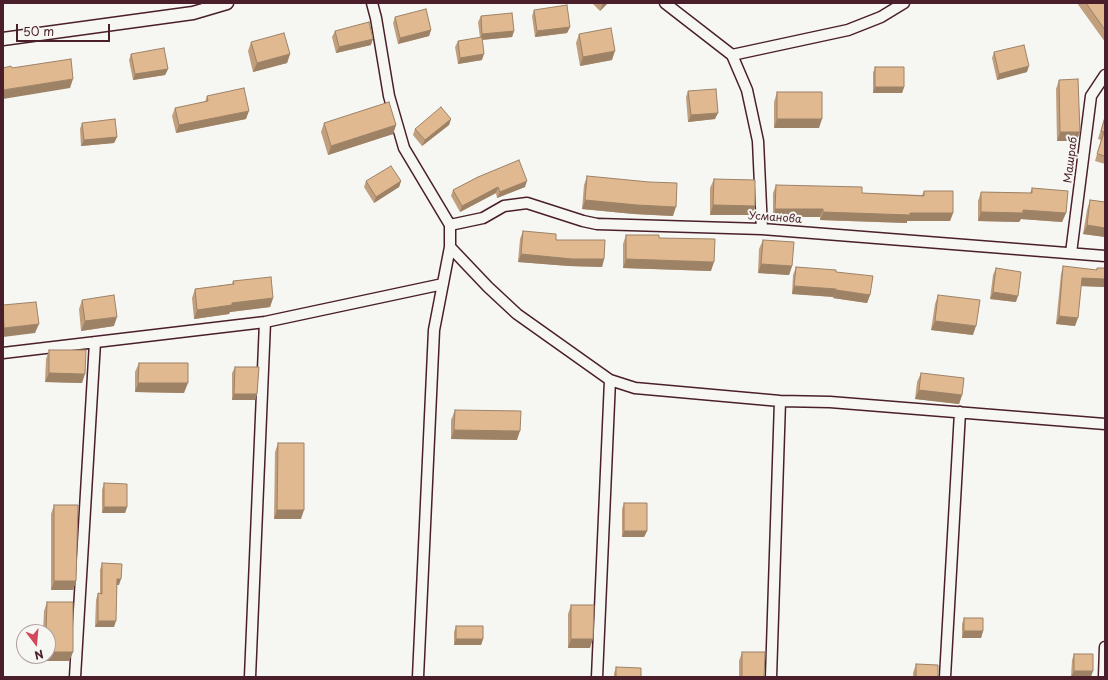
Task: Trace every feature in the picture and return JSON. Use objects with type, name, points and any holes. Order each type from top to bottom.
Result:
[{"type":"street","points":[[3,39],[193,13],[227,3]]},
{"type":"street","points":[[372,3],[376,18],[389,96],[404,148],[450,225],[450,247],[434,330],[418,677]]},
{"type":"street","points":[[665,3],[732,55],[747,90],[758,141],[762,229]]},
{"type":"street","points":[[732,55],[848,30],[881,17],[904,3]]},
{"type":"street","name":"Машраб","points":[[1071,253],[1091,96],[1105,75]]},
{"type":"street","name":"Усманова","points":[[450,225],[483,218],[504,206],[527,203],[597,224],[762,229],[1105,256]]},
{"type":"street","points":[[450,247],[488,287],[517,314],[610,380],[635,388],[780,401],[830,402],[1105,424]]},
{"type":"street","points":[[3,353],[265,322],[444,284]]},
{"type":"street","points":[[250,677],[265,322]]},
{"type":"street","points":[[75,677],[95,342]]},
{"type":"street","points":[[597,677],[610,380]]},
{"type":"street","points":[[771,677],[780,401]]},
{"type":"street","points":[[945,677],[960,412]]},
{"type":"street","points":[[1104,677],[1105,646]]},
{"type":"building","points":[[1086,3],[1105,3],[1105,30]]},
{"type":"building","points":[[567,5],[570,27],[537,31],[534,10]]},
{"type":"building","points":[[426,9],[431,30],[400,38],[395,17]]},
{"type":"building","points":[[512,13],[514,31],[482,34],[481,16]]},
{"type":"building","points":[[369,22],[373,39],[339,47],[335,31]]},
{"type":"building","points":[[611,28],[615,51],[583,57],[579,34]]},
{"type":"building","points":[[284,33],[290,54],[257,63],[251,42]]},
{"type":"building","points":[[482,37],[484,54],[460,58],[458,41]]},
{"type":"building","points":[[1024,45],[1029,66],[999,74],[994,52]]},
{"type":"building","points":[[164,48],[168,69],[135,74],[131,54]]},
{"type":"building","points":[[71,59],[73,79],[3,90],[3,68]]},
{"type":"building","points":[[875,67],[904,67],[904,87],[875,87]]},
{"type":"building","points":[[1078,79],[1080,132],[1060,132],[1059,80]]},
{"type":"building","points":[[244,88],[249,111],[179,125],[175,108],[208,101],[207,96]]},
{"type":"building","points":[[716,89],[718,113],[691,115],[688,91]]},
{"type":"building","points":[[777,92],[822,92],[822,119],[777,119]]},
{"type":"building","points":[[389,102],[396,125],[331,146],[324,123]]},
{"type":"building","points":[[441,107],[451,119],[425,140],[415,129]]},
{"type":"building","points":[[1105,117],[1105,156],[1097,154],[1104,132],[1101,131]]},
{"type":"building","points":[[115,119],[117,137],[84,140],[82,123]]},
{"type":"building","points":[[519,160],[527,181],[500,192],[498,187],[462,206],[453,190],[478,177]]},
{"type":"building","points":[[391,166],[401,181],[376,197],[366,181]]},
{"type":"building","points":[[587,176],[677,183],[676,207],[585,200]]},
{"type":"building","points":[[714,179],[755,180],[755,206],[713,205]]},
{"type":"building","points":[[776,185],[862,187],[862,193],[924,196],[924,191],[953,191],[953,213],[910,213],[910,215],[823,212],[823,209],[775,209]]},
{"type":"building","points":[[1032,188],[1068,191],[1066,213],[1023,210],[1023,213],[981,212],[981,192],[1032,193]]},
{"type":"building","points":[[1090,200],[1105,202],[1105,228],[1087,225]]},
{"type":"building","points":[[523,231],[556,234],[556,240],[605,240],[604,259],[572,259],[521,254]]},
{"type":"building","points":[[626,235],[659,235],[659,238],[715,239],[714,262],[626,259]]},
{"type":"building","points":[[763,240],[794,242],[792,266],[761,264]]},
{"type":"building","points":[[1063,266],[1097,270],[1097,268],[1105,268],[1105,279],[1082,278],[1078,318],[1059,316]]},
{"type":"building","points":[[796,267],[836,270],[836,272],[873,276],[870,295],[836,289],[794,286]]},
{"type":"building","points":[[996,268],[1021,272],[1018,296],[993,292]]},
{"type":"building","points":[[271,277],[273,298],[232,303],[232,305],[197,310],[195,289],[234,284],[233,281]]},
{"type":"building","points":[[114,295],[117,317],[85,321],[82,300]]},
{"type":"building","points":[[938,295],[980,300],[976,326],[935,321]]},
{"type":"building","points":[[36,302],[39,324],[4,328],[3,305]]},
{"type":"building","points":[[49,350],[86,350],[85,374],[49,373]]},
{"type":"building","points":[[139,363],[188,363],[188,383],[138,383]]},
{"type":"building","points":[[235,367],[259,367],[257,394],[234,394]]},
{"type":"building","points":[[921,373],[964,378],[962,395],[919,390]]},
{"type":"building","points":[[455,410],[521,411],[520,431],[454,430]]},
{"type":"building","points":[[278,443],[304,443],[304,510],[277,510]]},
{"type":"building","points":[[104,483],[127,484],[127,507],[104,507]]},
{"type":"building","points":[[624,503],[647,503],[647,531],[624,531]]},
{"type":"building","points":[[54,505],[78,505],[76,581],[54,581]]},
{"type":"building","points":[[102,563],[122,564],[121,579],[117,579],[116,621],[98,621],[98,593],[102,594]]},
{"type":"building","points":[[47,602],[73,602],[73,652],[56,652],[56,624],[46,624]]},
{"type":"building","points":[[571,605],[594,605],[593,639],[571,639]]},
{"type":"building","points":[[964,618],[983,618],[983,631],[964,631]]},
{"type":"building","points":[[456,626],[483,626],[483,639],[456,639]]},
{"type":"building","points":[[742,652],[765,652],[764,677],[742,677]]},
{"type":"building","points":[[1074,654],[1093,654],[1093,671],[1074,671]]},
{"type":"building","points":[[916,664],[938,665],[938,677],[916,677]]},
{"type":"building","points":[[616,667],[641,668],[641,677],[616,677]]}]
